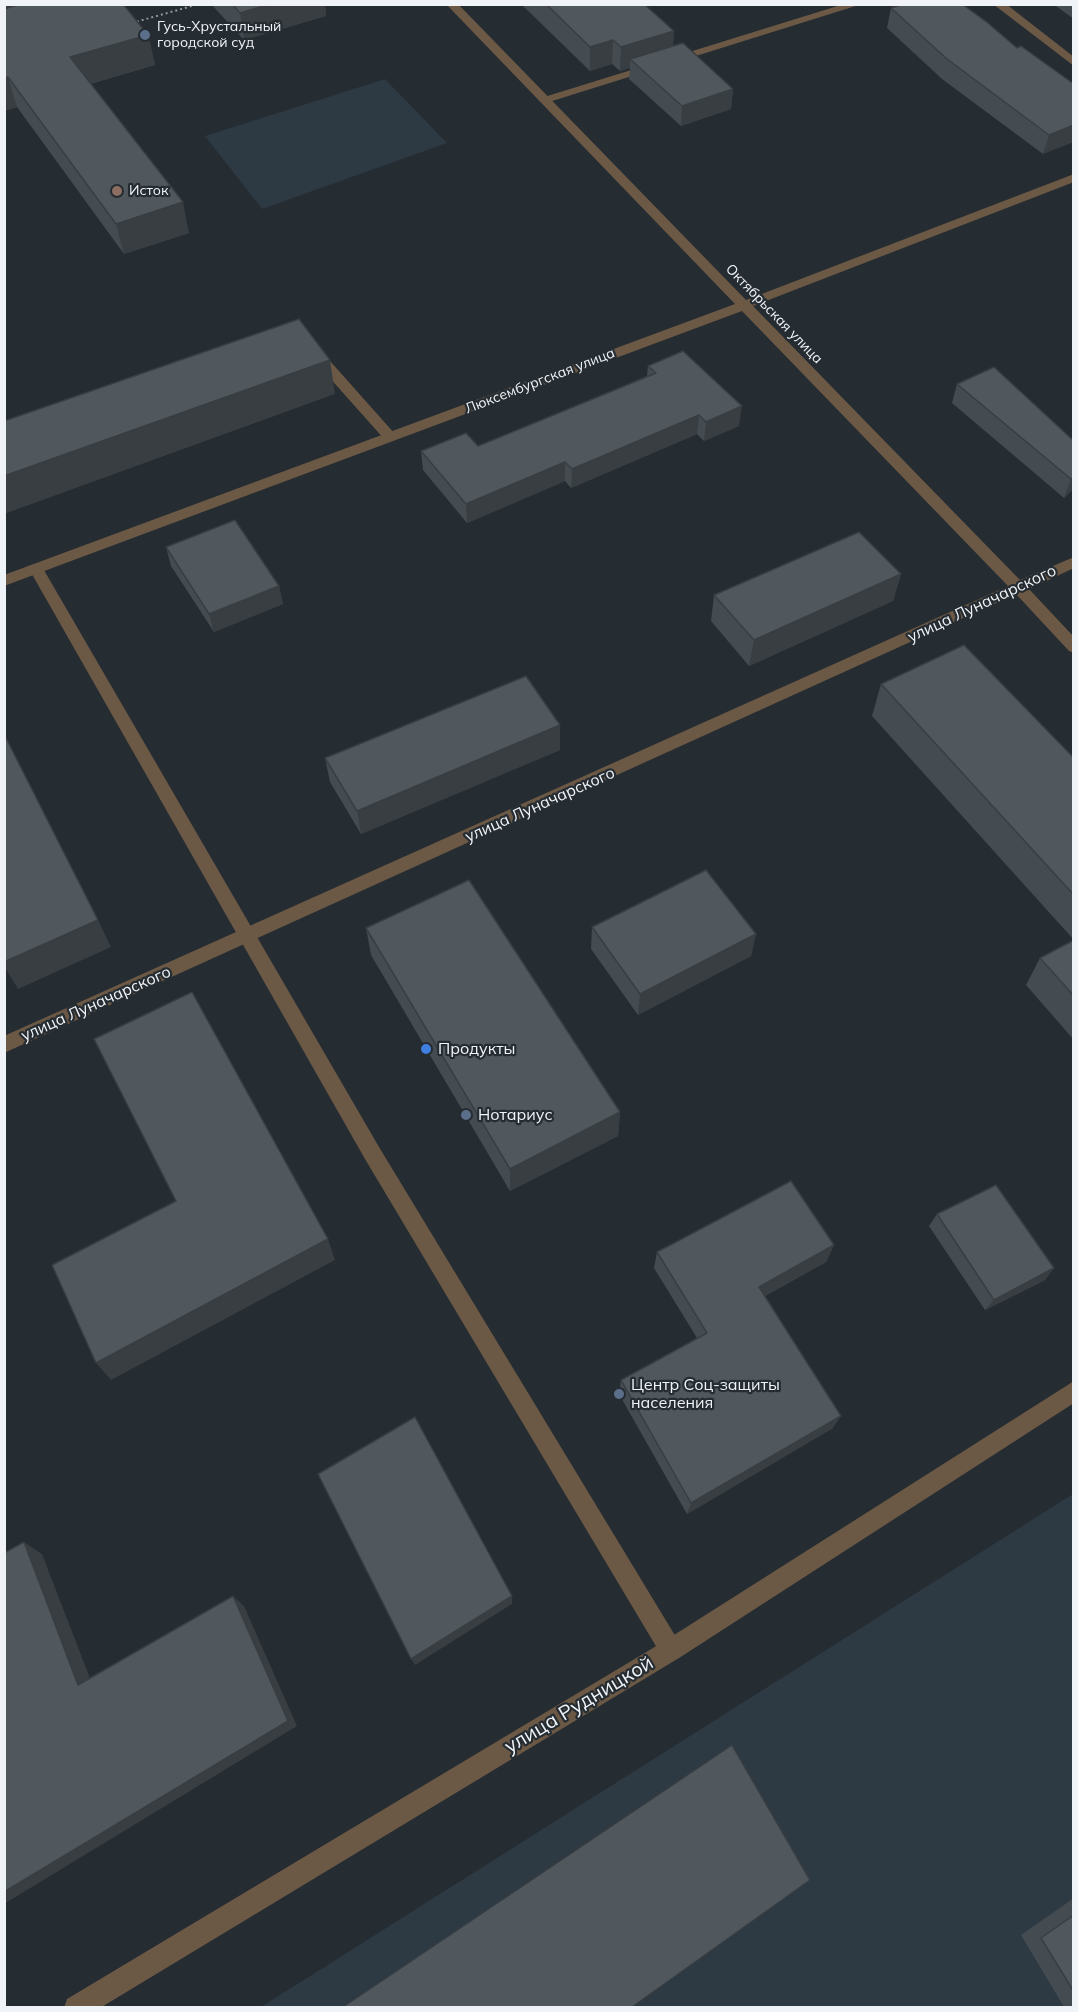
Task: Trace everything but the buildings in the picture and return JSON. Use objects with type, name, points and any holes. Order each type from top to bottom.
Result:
[{"type":"street","name":"Октябрьская улица","points":[[451,4],[1074,647]]},
{"type":"street","points":[[545,100],[857,4]]},
{"type":"street","points":[[998,4],[1074,63]]},
{"type":"street","name":"Люксембургская улица","points":[[4,581],[1074,178]]},
{"type":"street","points":[[311,348],[390,437]]},
{"type":"street","name":"улица Луначарского","points":[[5,1044],[247,937],[1074,562]]},
{"type":"street","points":[[36,569],[372,1153],[671,1650]]},
{"type":"street","name":"улица Рудницкой","points":[[76,2007],[671,1650],[1074,1390]]},
{"type":"path","points":[[130,24],[199,4]]},
{"type":"shaded area","points":[[385,79],[447,143],[262,209],[205,136]]},
{"type":"shaded area","points":[[1073,1494],[1073,2007],[261,2007]]},
{"type":"place","name":"Гусь-Хрустальный городской суд","points":[[145,35]]},
{"type":"place","name":"Исток","points":[[117,191]]},
{"type":"place","name":"Продукты","points":[[426,1049]]},
{"type":"place","name":"Нотариус","points":[[466,1115]]},
{"type":"place","name":"Центр Соц-защиты населения","points":[[619,1394]]}]
